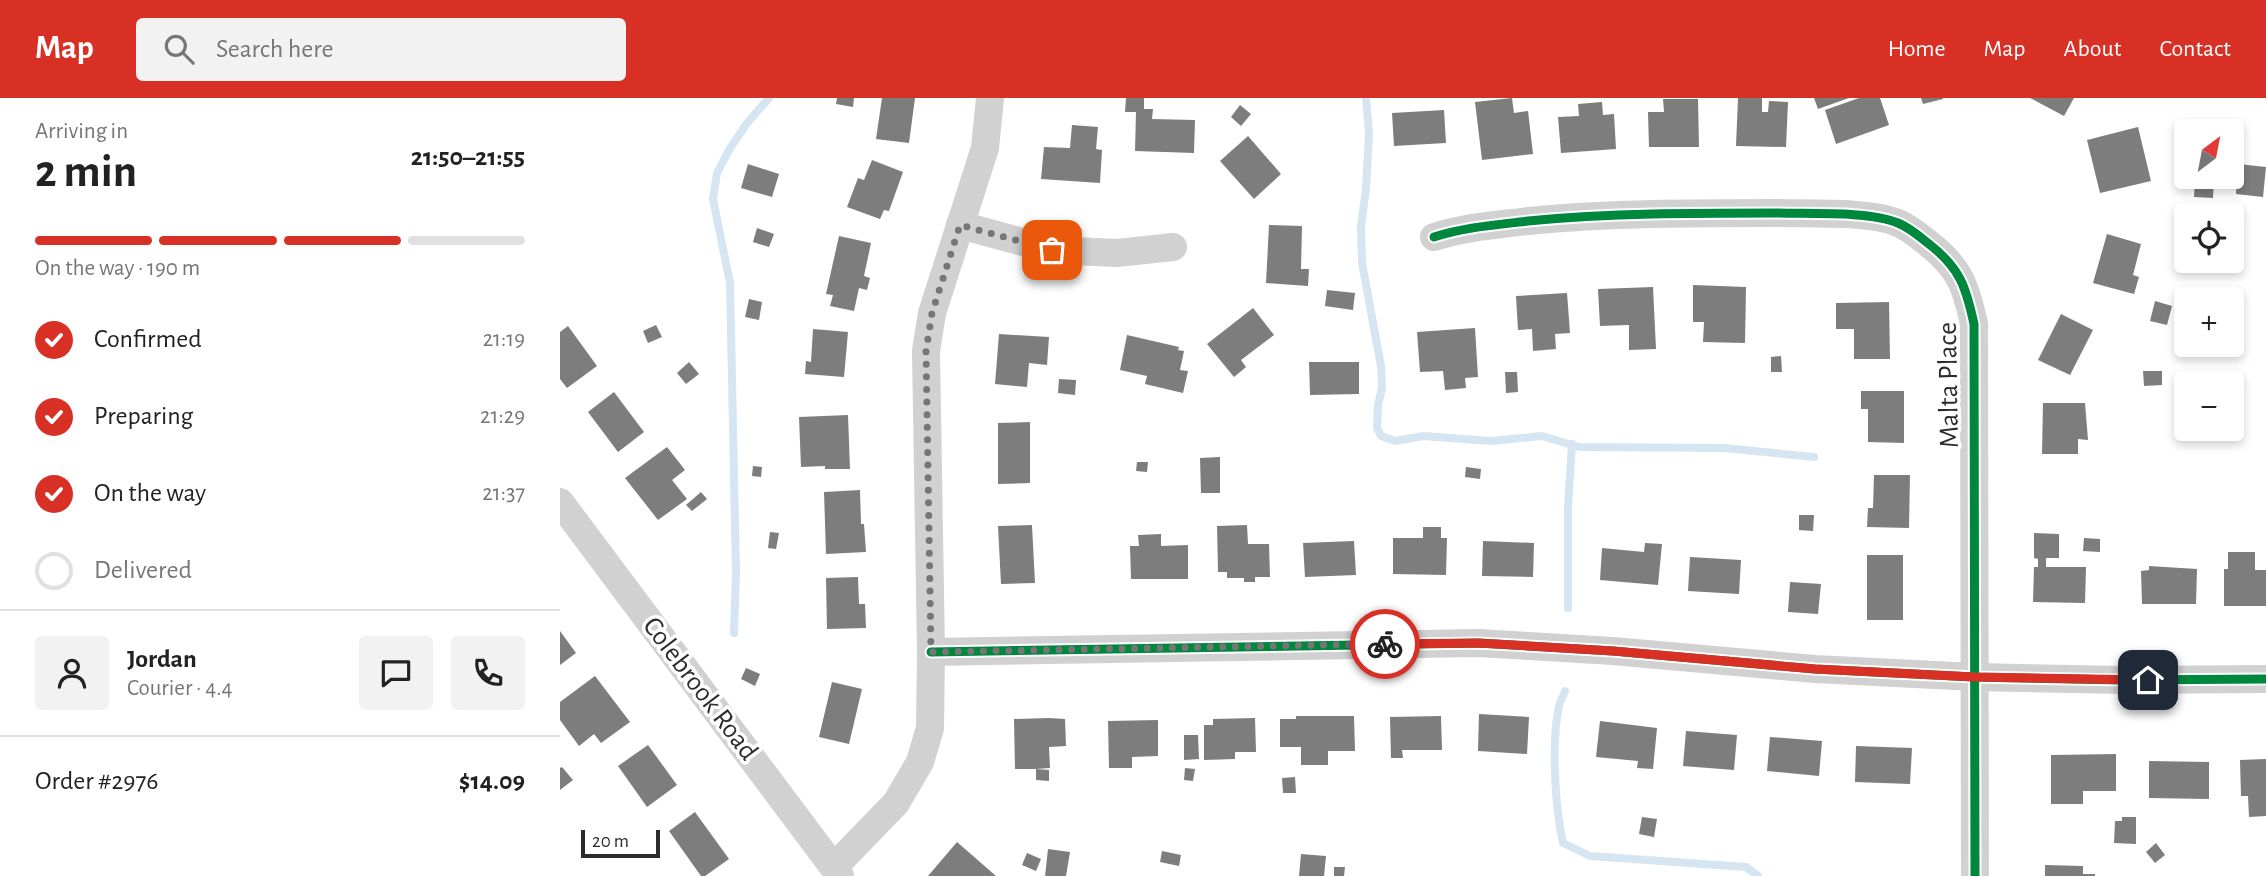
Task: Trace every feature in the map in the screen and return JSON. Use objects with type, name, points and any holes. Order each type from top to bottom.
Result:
[{"type":"street","points":[[837,872],[896,803],[920,762],[930,728],[926,351],[932,313],[985,148],[990,98]]},
{"type":"street","name":"Malta Place","points":[[1434,237],[1460,228],[1553,219],[1670,212],[1803,214],[1874,217],[1896,222],[1914,232],[1946,257],[1959,274],[1966,290],[1974,324],[1975,876]]},
{"type":"street","points":[[960,225],[1052,250],[1117,253],[1173,247]]},
{"type":"street","name":"Colebrook Road","points":[[560,502],[837,872]]},
{"type":"street","points":[[931,652],[1478,643],[1613,651],[1815,669],[1974,677],[2266,679]]},
{"type":"building","points":[[837,98],[854,98],[853,107],[836,104]]},
{"type":"building","points":[[882,98],[915,98],[909,143],[876,139]]},
{"type":"building","points":[[1126,98],[1144,98],[1144,109],[1153,109],[1152,119],[1195,120],[1194,153],[1135,151],[1136,112],[1125,112]]},
{"type":"building","points":[[1512,98],[1514,113],[1528,111],[1533,154],[1482,160],[1475,102]]},
{"type":"building","points":[[1738,98],[1762,98],[1762,112],[1768,112],[1769,101],[1788,102],[1786,147],[1736,146]]},
{"type":"building","points":[[1814,98],[1849,98],[1818,109]]},
{"type":"building","points":[[1859,98],[1880,98],[1889,125],[1836,144],[1825,110]]},
{"type":"building","points":[[1921,98],[1943,98],[1943,99],[1923,104]]},
{"type":"building","points":[[2030,98],[2074,98],[2064,116]]},
{"type":"building","points":[[1663,99],[1698,99],[1699,147],[1649,147],[1648,112],[1664,112]]},
{"type":"building","points":[[1602,102],[1603,115],[1614,114],[1616,149],[1561,153],[1558,117],[1579,116],[1578,104]]},
{"type":"building","points":[[1240,105],[1251,114],[1241,126],[1231,117]]},
{"type":"building","points":[[1444,110],[1446,143],[1394,146],[1392,113]]},
{"type":"building","points":[[1072,125],[1098,127],[1096,149],[1102,150],[1100,183],[1041,179],[1044,147],[1070,148]]},
{"type":"building","points":[[2138,127],[2151,181],[2100,193],[2087,140]]},
{"type":"building","points":[[1248,136],[1281,174],[1254,199],[1220,161]]},
{"type":"building","points":[[872,160],[903,172],[889,211],[884,210],[880,219],[847,207],[858,178],[864,180]]},
{"type":"building","points":[[748,164],[779,174],[772,197],[741,188]]},
{"type":"building","points":[[2244,165],[2266,167],[2263,197],[2236,194],[2236,189],[2244,189]]},
{"type":"building","points":[[2194,189],[2213,189],[2213,198],[2194,197]]},
{"type":"building","points":[[1269,225],[1302,226],[1301,269],[1309,269],[1308,286],[1266,283]]},
{"type":"building","points":[[757,228],[774,234],[769,247],[753,242]]},
{"type":"building","points":[[2107,234],[2141,244],[2133,275],[2139,277],[2134,294],[2093,283]]},
{"type":"building","points":[[839,236],[871,243],[864,276],[870,278],[867,290],[859,288],[854,311],[830,306],[833,295],[826,294]]},
{"type":"building","points":[[1693,285],[1746,287],[1745,343],[1703,342],[1704,322],[1693,322]]},
{"type":"building","points":[[1653,287],[1656,349],[1629,350],[1629,325],[1600,326],[1598,289]]},
{"type":"building","points":[[1327,290],[1355,293],[1353,310],[1325,306]]},
{"type":"building","points":[[1567,293],[1570,333],[1555,334],[1556,349],[1533,351],[1532,329],[1518,330],[1516,296]]},
{"type":"building","points":[[749,299],[762,302],[759,320],[745,317]]},
{"type":"building","points":[[2155,301],[2172,306],[2167,325],[2150,321]]},
{"type":"building","points":[[1889,302],[1890,359],[1854,359],[1854,329],[1836,329],[1836,303]]},
{"type":"building","points":[[1253,308],[1274,335],[1241,360],[1246,367],[1234,377],[1207,344]]},
{"type":"building","points":[[2061,314],[2093,330],[2070,375],[2038,360]]},
{"type":"building","points":[[656,325],[662,337],[648,343],[643,331]]},
{"type":"building","points":[[568,326],[597,366],[567,388],[560,379],[560,332]]},
{"type":"building","points":[[1475,328],[1478,377],[1465,378],[1466,388],[1445,390],[1443,371],[1420,372],[1417,332]]},
{"type":"building","points":[[813,329],[848,332],[844,377],[805,374],[806,361],[811,362]]},
{"type":"building","points":[[999,334],[1049,337],[1047,365],[1029,363],[1027,387],[995,384]]},
{"type":"building","points":[[1127,335],[1179,347],[1178,350],[1184,351],[1180,370],[1188,371],[1183,393],[1145,384],[1147,376],[1120,370]]},
{"type":"building","points":[[1781,356],[1782,372],[1771,372],[1771,357]]},
{"type":"building","points":[[689,362],[699,374],[686,384],[677,373]]},
{"type":"building","points":[[1309,362],[1359,362],[1359,394],[1310,395]]},
{"type":"building","points":[[2143,371],[2162,371],[2162,385],[2144,386]]},
{"type":"building","points":[[1505,372],[1517,372],[1518,392],[1506,393]]},
{"type":"building","points":[[1059,379],[1076,380],[1075,395],[1058,393]]},
{"type":"building","points":[[1861,391],[1904,391],[1904,443],[1868,442],[1868,409],[1861,409]]},
{"type":"building","points":[[614,392],[644,432],[618,452],[588,412]]},
{"type":"building","points":[[2043,403],[2085,403],[2088,440],[2078,439],[2078,454],[2042,454]]},
{"type":"building","points":[[848,415],[850,469],[801,467],[799,417]]},
{"type":"building","points":[[1030,422],[1030,483],[998,484],[998,423]]},
{"type":"building","points":[[667,447],[685,470],[672,480],[687,499],[658,520],[625,478]]},
{"type":"building","points":[[1220,457],[1220,493],[1201,493],[1200,458]]},
{"type":"building","points":[[1137,462],[1148,462],[1147,472],[1136,471]]},
{"type":"building","points":[[753,466],[762,467],[761,477],[752,476]]},
{"type":"building","points":[[1466,467],[1481,469],[1480,479],[1465,477]]},
{"type":"building","points":[[1874,475],[1910,475],[1909,528],[1867,527],[1868,508],[1873,508]]},
{"type":"building","points":[[860,490],[861,524],[864,524],[866,552],[826,554],[824,492]]},
{"type":"building","points":[[701,492],[707,499],[692,511],[686,505]]},
{"type":"building","points":[[1799,515],[1814,515],[1813,531],[1799,530]]},
{"type":"building","points":[[1032,525],[1035,583],[1001,584],[998,526]]},
{"type":"building","points":[[1247,525],[1248,544],[1269,544],[1270,577],[1255,577],[1255,582],[1244,582],[1244,578],[1227,578],[1227,572],[1218,572],[1217,526]]},
{"type":"building","points":[[1423,527],[1441,527],[1441,538],[1447,538],[1446,575],[1393,574],[1393,538],[1423,538]]},
{"type":"building","points":[[770,532],[779,533],[776,549],[768,548]]},
{"type":"building","points":[[2034,533],[2059,534],[2059,558],[2046,558],[2046,567],[2086,567],[2085,603],[2033,602],[2034,567],[2038,567],[2038,559],[2034,558]]},
{"type":"building","points":[[1161,534],[1161,546],[1188,545],[1188,579],[1131,579],[1130,546],[1139,546],[1138,535]]},
{"type":"building","points":[[2084,538],[2100,539],[2100,552],[2083,551]]},
{"type":"building","points":[[1354,541],[1356,575],[1305,577],[1303,543]]},
{"type":"building","points":[[1483,541],[1534,543],[1533,577],[1482,576]]},
{"type":"building","points":[[1645,543],[1662,544],[1658,585],[1600,580],[1602,548],[1644,552]]},
{"type":"building","points":[[2228,552],[2255,552],[2255,570],[2266,570],[2266,606],[2224,606],[2224,569],[2228,569]]},
{"type":"building","points":[[1867,555],[1903,555],[1903,620],[1867,620]]},
{"type":"building","points":[[1690,557],[1741,560],[1739,594],[1688,591]]},
{"type":"building","points":[[2149,566],[2197,569],[2196,604],[2142,604],[2141,571],[2149,570]]},
{"type":"building","points":[[858,577],[859,604],[865,604],[866,628],[827,629],[826,578]]},
{"type":"building","points":[[1790,582],[1821,584],[1818,614],[1788,612]]},
{"type":"building","points":[[560,631],[576,653],[560,665]]},
{"type":"building","points":[[746,668],[760,674],[755,686],[741,679]]},
{"type":"building","points":[[595,676],[630,722],[601,743],[594,734],[579,746],[560,720],[560,702]]},
{"type":"building","points":[[832,682],[862,689],[849,744],[819,737]]},
{"type":"building","points":[[1479,714],[1529,717],[1527,754],[1478,751]]},
{"type":"building","points":[[1296,716],[1354,716],[1355,751],[1328,751],[1328,765],[1301,765],[1301,747],[1280,747],[1280,719],[1296,719]]},
{"type":"building","points":[[1441,716],[1442,750],[1402,750],[1403,758],[1391,758],[1390,717]]},
{"type":"building","points":[[1255,718],[1256,752],[1235,752],[1235,759],[1204,760],[1204,725],[1213,725],[1213,719]]},
{"type":"building","points":[[1014,719],[1065,719],[1066,746],[1049,747],[1050,768],[1015,769]]},
{"type":"building","points":[[1158,720],[1158,756],[1132,757],[1132,768],[1109,768],[1108,721]]},
{"type":"building","points":[[1600,721],[1657,728],[1653,769],[1637,768],[1638,761],[1596,757]]},
{"type":"building","points":[[1686,731],[1737,735],[1734,770],[1683,766]]},
{"type":"building","points":[[1184,735],[1198,735],[1199,759],[1184,760]]},
{"type":"building","points":[[1770,737],[1822,741],[1819,776],[1767,771]]},
{"type":"building","points":[[648,745],[677,785],[647,807],[618,766]]},
{"type":"building","points":[[1856,746],[1912,748],[1910,784],[1855,782]]},
{"type":"building","points":[[2116,754],[2116,791],[2083,791],[2083,804],[2051,804],[2051,755]]},
{"type":"building","points":[[2266,759],[2266,816],[2249,817],[2248,796],[2241,796],[2240,760]]},
{"type":"building","points":[[2149,761],[2209,762],[2209,799],[2149,798]]},
{"type":"building","points":[[560,768],[573,780],[560,790]]},
{"type":"building","points":[[1185,768],[1195,769],[1193,781],[1184,780]]},
{"type":"building","points":[[1036,769],[1049,770],[1049,781],[1036,780]]},
{"type":"building","points":[[1295,777],[1296,793],[1283,793],[1282,778]]},
{"type":"building","points":[[695,812],[729,859],[705,876],[701,876],[669,831]]},
{"type":"building","points":[[1642,817],[1657,819],[1654,837],[1639,834]]},
{"type":"building","points":[[2122,817],[2136,817],[2136,844],[2114,843],[2115,821],[2122,821]]},
{"type":"building","points":[[957,842],[996,876],[928,876]]},
{"type":"building","points":[[2156,843],[2165,855],[2155,863],[2146,852]]},
{"type":"building","points":[[1048,849],[1070,852],[1066,876],[1045,876]]},
{"type":"building","points":[[1162,851],[1181,855],[1179,866],[1160,862]]},
{"type":"building","points":[[1027,853],[1041,859],[1036,871],[1022,865]]},
{"type":"building","points":[[1301,854],[1326,856],[1324,876],[1299,876]]},
{"type":"building","points":[[2045,865],[2083,866],[2083,874],[2095,876],[2045,876]]},
{"type":"building","points":[[1334,867],[1345,867],[1344,876],[1334,876]]},
{"type":"waterway","points":[[734,633],[736,572],[730,283],[713,199],[717,173],[729,150],[747,123],[769,98]]},
{"type":"waterway","points":[[1366,98],[1369,134],[1361,226],[1362,263],[1381,366],[1382,388],[1377,428],[1381,436],[1395,441],[1423,436],[1491,441],[1542,436],[1579,447],[1724,448],[1814,457]]},
{"type":"waterway","points":[[1568,608],[1568,506],[1572,444]]},
{"type":"waterway","points":[[1565,691],[1559,704],[1555,756],[1556,793],[1563,843],[1590,856],[1746,867],[1758,876]]},
{"type":"cycle path","points":[[1434,237],[1492,225],[1590,216],[1684,213],[1839,214],[1886,219],[1898,223],[1918,235],[1948,261],[1960,279],[1974,324],[1975,876]]},
{"type":"cycle path","points":[[931,652],[1478,643],[1613,651],[1815,669],[1974,677],[2266,679]]},
{"type":"way so far","points":[[1052,250],[960,225],[932,313],[926,351],[931,652],[1385,644]]},
{"type":"route","points":[[1385,644],[1478,643],[1613,651],[1815,669],[1974,677],[2148,680]]}]
